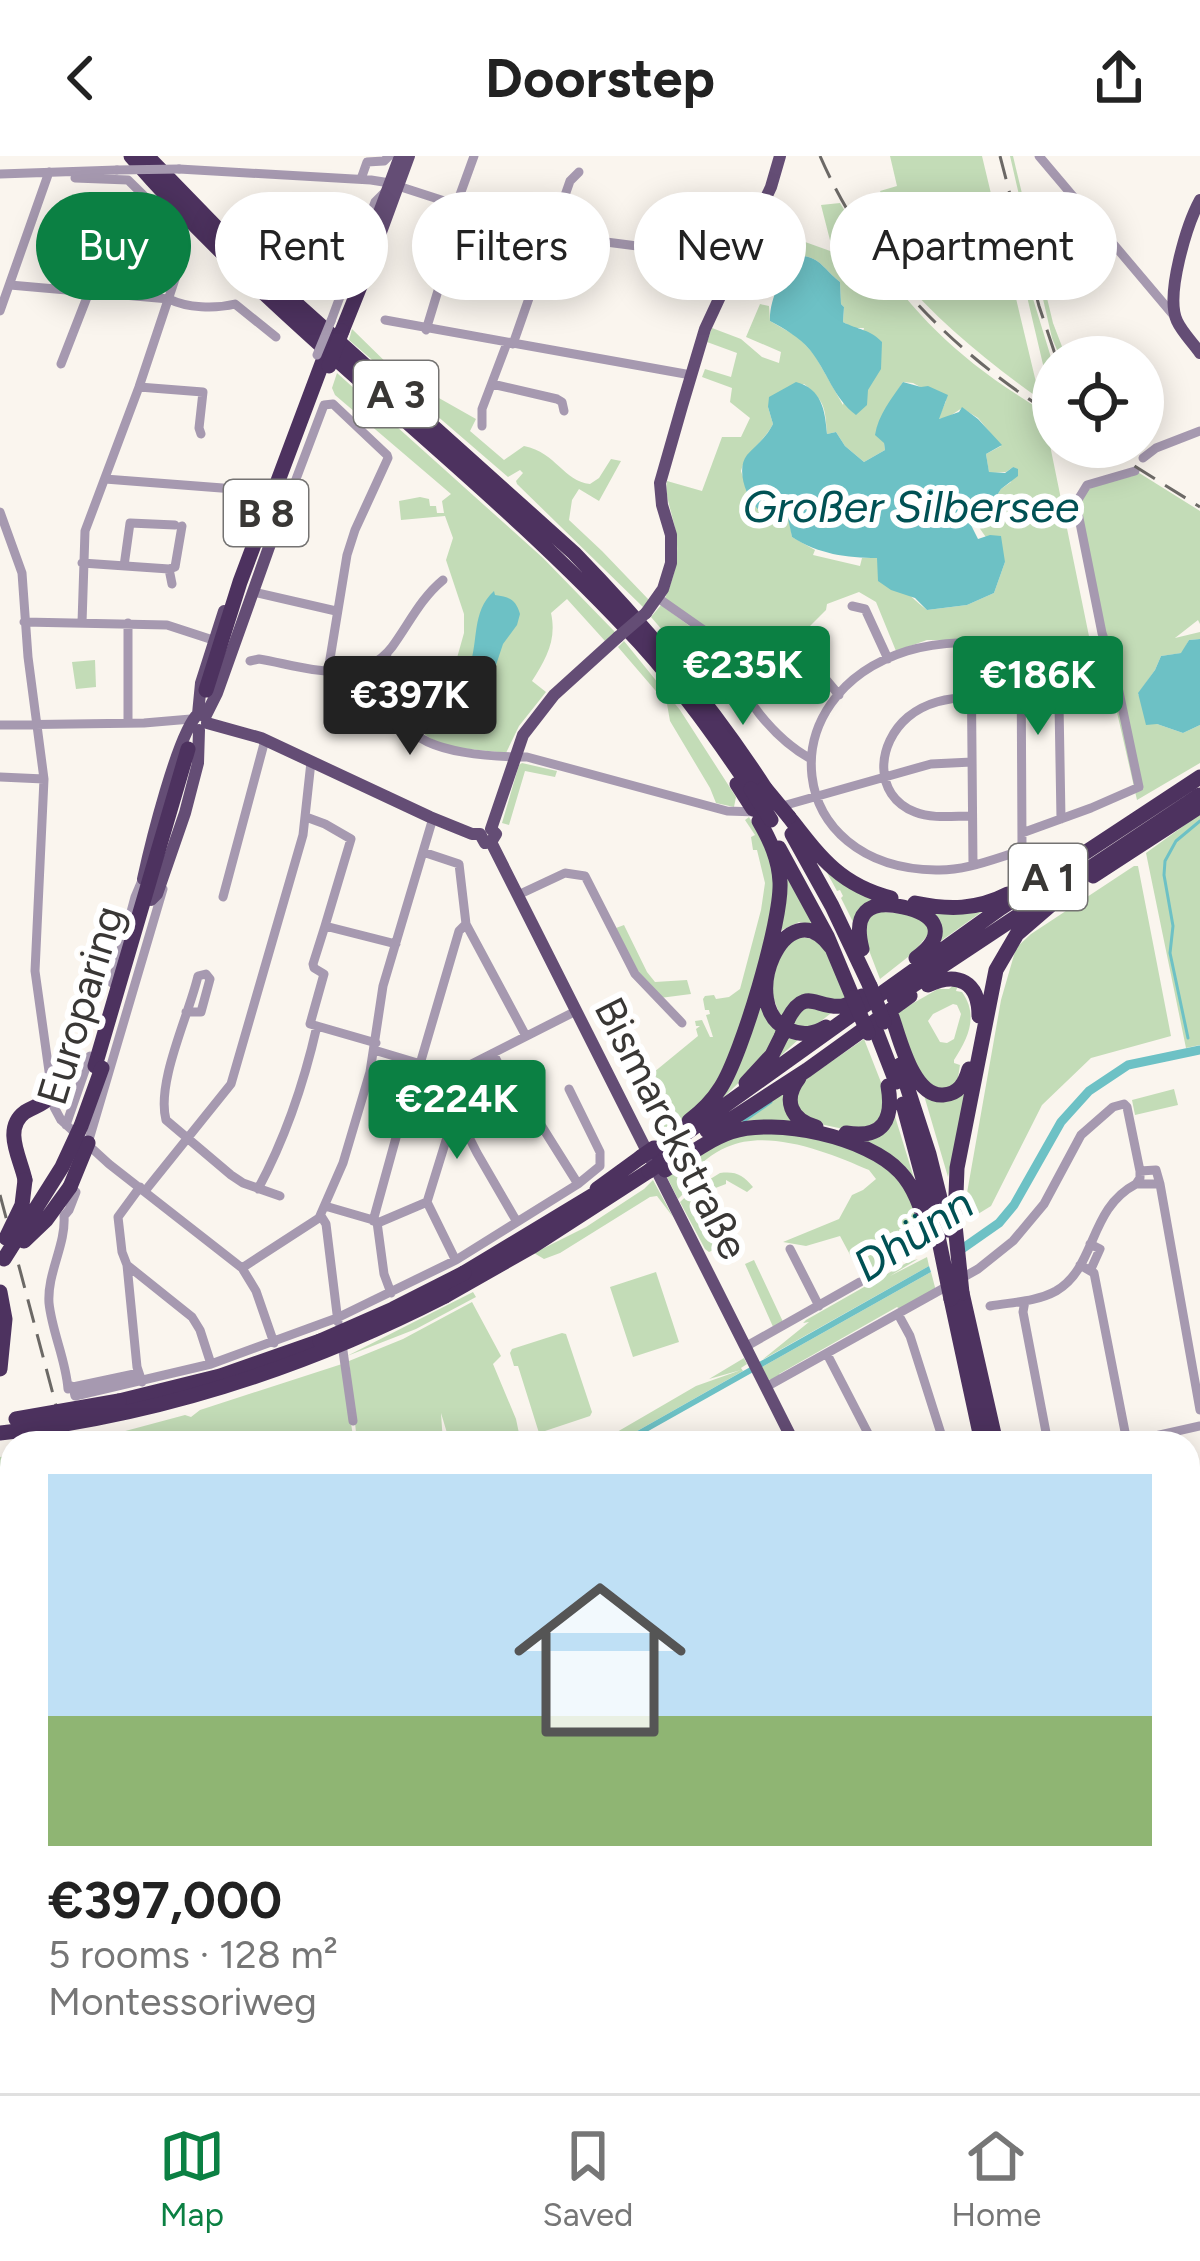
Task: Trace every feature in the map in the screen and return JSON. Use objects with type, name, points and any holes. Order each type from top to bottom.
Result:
[{"type":"highway","name":"A 3","points":[[130,156],[222,256],[563,564],[618,630],[638,640],[753,790]]},
{"type":"highway","points":[[151,156],[174,175]]},
{"type":"highway","name":"A 3","points":[[174,175],[250,262],[614,594],[738,747],[753,790]]},
{"type":"highway","name":"B 8","points":[[323,359],[284,487],[208,691],[240,582],[323,359],[348,300]]},
{"type":"highway","name":"Europaring","points":[[2,1252],[60,1156],[98,1067],[190,750]]},
{"type":"highway","points":[[865,989],[820,934],[811,930],[793,931],[783,940],[771,964],[765,993],[770,1013],[781,1025],[803,1034],[819,1031],[1011,893],[1200,774]]},
{"type":"highway","name":"A 1","points":[[12,1431],[132,1411],[274,1370],[398,1320],[472,1282],[526,1235],[554,1233],[598,1212],[729,1104],[1001,908],[1200,774]]},
{"type":"highway","points":[[753,790],[865,989],[929,1154],[980,1431]]},
{"type":"highway","points":[[753,790],[862,949]]},
{"type":"highway","name":"A 1","points":[[0,1421],[134,1398],[275,1358],[417,1298],[706,1131],[891,1000],[1200,795]]},
{"type":"highway","points":[[945,1230],[992,987],[1007,947],[1045,908],[1200,806]]},
{"type":"highway","points":[[769,817],[831,868],[870,892],[955,909],[1011,893]]},
{"type":"highway","points":[[769,817],[831,947]]},
{"type":"highway","points":[[653,1163],[710,1101],[739,1047],[780,898],[769,817]]},
{"type":"highway","points":[[729,1104],[772,1055],[793,1009],[817,1000],[840,1006],[864,995],[929,948],[935,938],[927,916],[892,904],[877,905],[865,913],[859,923],[865,989]]},
{"type":"highway","points":[[706,1131],[807,1070],[998,928]]},
{"type":"highway","points":[[880,1025],[926,1090],[939,1095],[955,1092],[967,1077],[979,1015],[975,993],[959,980],[943,979],[920,989]]},
{"type":"highway","points":[[880,1025],[945,1230]]},
{"type":"highway","points":[[807,1070],[790,1093],[791,1109],[806,1124],[862,1135],[881,1126],[890,1112],[880,1025]]},
{"type":"highway","points":[[908,1060],[956,1296],[993,1431]]},
{"type":"highway","points":[[888,1086],[909,1125]]},
{"type":"highway","points":[[2,1252],[25,1189],[14,1138],[18,1119],[48,1103]]},
{"type":"highway","points":[[653,1163],[748,1128],[779,1127],[832,1138],[869,1149],[896,1168],[945,1230]]},
{"type":"highway","points":[[2,1252],[46,1220],[73,1189],[88,1143]]},
{"type":"highway","points":[[0,1292],[5,1319],[0,1369]]},
{"type":"main road","points":[[769,192],[780,156]]},
{"type":"main road","points":[[400,161],[416,192]]},
{"type":"main road","name":"B 8","points":[[388,194],[400,161]]},
{"type":"main road","points":[[1200,200],[1185,233],[1168,300],[1200,352]]},
{"type":"main road","points":[[199,721],[265,740],[467,833],[488,835],[523,735],[549,700],[618,630],[646,613],[668,576],[672,549],[660,483],[705,329],[719,300]]},
{"type":"main road","points":[[146,905],[157,894],[198,763],[201,683],[213,640],[308,387],[323,359]]},
{"type":"main road","points":[[199,721],[217,693],[279,519],[284,487]]},
{"type":"main road","name":"Europaring","points":[[146,905],[142,878],[177,758],[199,721]]},
{"type":"main road","name":"Bismarckstraße","points":[[488,835],[788,1431]]},
{"type":"street","points":[[217,170],[222,156]]},
{"type":"street","points":[[460,192],[474,156]]},
{"type":"street","points":[[1040,156],[1168,300]]},
{"type":"street","points":[[366,180],[367,162],[400,161]]},
{"type":"street","points":[[0,173],[174,175],[217,170],[366,180],[387,175],[400,161]]},
{"type":"street","points":[[0,311],[49,172]]},
{"type":"street","points":[[566,192],[580,172]]},
{"type":"street","points":[[75,178],[118,174],[139,192]]},
{"type":"street","points":[[366,180],[385,192]]},
{"type":"street","points":[[388,194],[412,192]]},
{"type":"street","points":[[388,194],[412,193]]},
{"type":"street","points":[[30,227],[36,228]]},
{"type":"street","points":[[10,285],[36,287]]},
{"type":"street","points":[[61,364],[90,300]]},
{"type":"street","points":[[82,623],[85,531],[169,300]]},
{"type":"street","points":[[171,300],[200,306],[235,304],[276,337]]},
{"type":"street","points":[[336,326],[346,300]]},
{"type":"street","points":[[426,329],[436,300]]},
{"type":"street","points":[[482,426],[482,409],[526,300]]},
{"type":"street","points":[[385,320],[691,375]]},
{"type":"street","points":[[492,384],[557,398],[564,411]]},
{"type":"street","points":[[139,387],[203,392],[201,434]]},
{"type":"street","points":[[279,519],[324,405],[332,404],[388,458],[355,530],[328,671]]},
{"type":"street","points":[[1164,445],[1200,431]]},
{"type":"street","points":[[1022,833],[1139,787],[1076,503],[1087,485],[1135,471]]},
{"type":"street","points":[[105,479],[267,494]]},
{"type":"street","points":[[0,512],[19,559],[44,778],[35,971],[48,1103],[66,1125],[242,1268],[256,1291],[274,1343]]},
{"type":"street","points":[[124,566],[130,523],[179,525],[172,584]]},
{"type":"street","points":[[82,563],[171,569]]},
{"type":"street","points":[[250,661],[341,673],[359,670],[386,654],[422,600],[443,580]]},
{"type":"street","points":[[253,592],[336,611]]},
{"type":"street","points":[[658,598],[705,631],[765,635],[796,644],[839,695]]},
{"type":"street","points":[[852,606],[865,608],[888,659]]},
{"type":"street","points":[[24,622],[167,625],[213,640]]},
{"type":"street","points":[[128,623],[128,723]]},
{"type":"street","points":[[1021,644],[1022,847],[1017,852],[934,870],[901,866],[851,843],[815,798],[811,759],[821,722],[839,695],[888,659],[928,646],[971,643],[1054,644],[1058,646],[1061,819]]},
{"type":"street","points":[[971,643],[973,865]]},
{"type":"street","points":[[386,654],[404,715],[419,737],[454,749],[526,757],[739,813],[763,812],[932,764],[972,762]]},
{"type":"street","points":[[727,655],[754,705],[811,759]]},
{"type":"street","points":[[971,697],[944,700],[908,717],[886,746],[883,758],[893,797],[916,813],[972,816]]},
{"type":"street","points":[[0,725],[199,721]]},
{"type":"street","points":[[224,897],[265,740]]},
{"type":"street","points":[[141,1377],[118,1217],[186,1139],[220,1108],[231,1084],[303,835],[311,762]]},
{"type":"street","points":[[0,777],[44,778]]},
{"type":"street","points":[[306,817],[351,839],[316,954],[314,968],[323,974],[310,1024],[434,1068],[526,1235]]},
{"type":"street","points":[[242,1268],[323,1211],[345,1157],[375,1046],[383,986],[433,818]]},
{"type":"street","points":[[88,1143],[174,844]]},
{"type":"street","points":[[423,852],[459,864],[466,924],[526,1036]]},
{"type":"street","points":[[518,895],[566,873],[585,876],[635,974],[682,1023]]},
{"type":"street","points":[[66,1125],[142,878]]},
{"type":"street","points":[[391,1293],[375,1221],[406,1101],[459,931],[466,924]]},
{"type":"street","points":[[325,926],[396,944]]},
{"type":"street","points":[[440,1079],[576,1011]]},
{"type":"street","points":[[186,1012],[163,1111],[170,1125],[236,1179],[280,1196]]},
{"type":"street","points":[[258,1189],[282,1143],[317,1026]]},
{"type":"street","points":[[494,1053],[514,1095],[530,1106],[578,1184]]},
{"type":"street","points":[[73,1189],[49,1296],[75,1396],[211,1364],[274,1343],[456,1260],[526,1235],[602,1160],[569,1089]]},
{"type":"street","points":[[48,1103],[75,1103]]},
{"type":"street","points":[[762,1380],[827,1354],[977,1269],[1013,1241],[1044,1204],[1082,1135],[1113,1107],[1124,1104],[1140,1178],[1113,1199],[1090,1244],[1086,1267],[1122,1431]]},
{"type":"street","points":[[456,1260],[427,1202],[457,1114]]},
{"type":"street","points":[[1140,1171],[1156,1170],[1160,1184],[1200,1410]]},
{"type":"street","points":[[1136,1184],[1160,1184]]},
{"type":"street","points":[[323,1211],[375,1221],[427,1202]]},
{"type":"street","points":[[323,1211],[352,1420]]},
{"type":"street","points":[[790,1249],[819,1306]]},
{"type":"street","points":[[127,1265],[196,1323],[211,1364]]},
{"type":"street","points":[[990,1306],[1025,1301],[1062,1287],[1086,1267]]},
{"type":"street","points":[[127,1280],[141,1275]]},
{"type":"street","points":[[749,1353],[860,1282]]},
{"type":"street","points":[[1025,1301],[1023,1312],[1046,1431]]},
{"type":"street","points":[[898,1314],[910,1336],[940,1431]]},
{"type":"street","points":[[827,1354],[867,1431]]},
{"type":"green space","points":[[890,156],[982,156],[991,192],[880,191],[897,186]]},
{"type":"green space","points":[[1010,156],[1022,192],[1018,192]]},
{"type":"green space","points":[[830,204],[830,240],[821,205]]},
{"type":"green space","points":[[806,242],[830,251],[830,273],[806,257]]},
{"type":"green space","points":[[841,300],[908,300],[951,345],[1032,404],[1032,468],[1055,468],[1090,641],[927,640],[896,651],[876,602],[859,592],[827,604],[796,640],[775,633],[710,628],[665,598],[677,550],[667,481],[702,491],[722,437],[741,437],[750,418],[730,402],[732,388],[702,377],[705,369],[731,377],[737,353],[707,342],[712,328],[741,339],[762,357],[779,363],[781,352],[746,337],[760,304],[769,306],[770,321],[798,337],[814,354],[843,405],[864,328],[843,322]],"holes":[[[903,382],[946,401],[938,419],[962,408],[978,418],[1001,446],[986,454],[989,473],[1013,467],[1011,482],[992,503],[977,508],[970,523],[976,523],[1005,562],[994,593],[967,605],[927,610],[877,558],[862,558],[860,566],[813,555],[815,550],[792,537],[789,518],[758,502],[741,471],[773,424],[768,407],[804,384],[823,405],[827,434],[836,432],[864,462],[885,450],[881,418]]]},
{"type":"green space","points":[[922,300],[1016,300],[1032,365],[1032,393],[963,340]]},
{"type":"green space","points":[[1028,300],[1033,300],[1044,336],[1036,336]]},
{"type":"green space","points":[[1043,300],[1047,300],[1058,336],[1052,336]]},
{"type":"green space","points":[[352,329],[400,376],[476,419],[470,431],[504,460],[524,446],[590,484],[611,459],[621,461],[599,501],[579,489],[569,520],[649,600],[643,607],[517,484],[520,470],[508,477],[349,340]]},
{"type":"green space","points":[[337,373],[543,558],[615,632],[605,641],[567,599],[551,613],[549,649],[532,681],[546,692],[519,726],[506,753],[434,740],[413,722],[405,707],[438,688],[455,665],[464,614],[446,560],[453,538],[445,516],[401,520],[399,501],[429,499],[437,513],[444,513],[442,501],[451,494],[335,395],[332,388]]},
{"type":"green space","points":[[1136,471],[1200,511],[1200,624],[1198,620],[1175,638],[1200,632],[1200,639],[1189,640],[1182,653],[1161,656],[1138,694],[1157,724],[1183,733],[1200,725],[1200,763],[1137,800],[1111,686],[1079,502],[1095,485],[1133,476]]},
{"type":"green space","points":[[661,605],[707,635],[780,642],[773,647],[704,645],[688,660],[651,617]]},
{"type":"green space","points":[[624,641],[680,710],[736,797],[734,807],[716,803],[670,721],[667,704],[618,647]]},
{"type":"green space","points":[[95,660],[96,687],[76,689],[72,662]]},
{"type":"green space","points":[[522,763],[557,771],[555,777],[525,771],[509,825],[502,823]]},
{"type":"green space","points":[[1200,814],[1200,1045],[1186,1048],[1146,853]]},
{"type":"green space","points":[[749,817],[772,862],[775,889],[743,1020],[713,1089],[680,1126],[656,1141],[657,1120],[616,1055],[626,1047],[648,1077],[698,1036],[700,1026],[695,1021],[702,1020],[713,1037],[705,996],[729,997],[740,989],[765,883],[757,850],[753,850],[751,837],[755,835],[745,820]]},
{"type":"green space","points":[[781,862],[817,926],[799,922],[780,931],[762,1001],[800,1038],[773,1063],[769,1053],[722,1099],[751,1015]]},
{"type":"green space","points":[[1138,866],[1171,1036],[1091,1058],[1042,1105],[991,1206],[978,1214],[964,1210],[1001,1000],[1016,948]]},
{"type":"green space","points":[[825,869],[899,902],[990,906],[938,943],[938,931],[889,902],[853,922]]},
{"type":"green space","points":[[872,911],[917,915],[931,931],[913,953],[880,979],[865,940],[865,918]]},
{"type":"green space","points":[[624,925],[655,982],[687,980],[691,994],[660,998],[641,977],[616,928]]},
{"type":"green space","points":[[792,935],[822,941],[851,1001],[801,1007],[835,1010],[802,1029],[781,1018],[770,989],[782,946]]},
{"type":"green space","points":[[958,985],[956,991],[967,1001],[971,1018],[954,1060],[960,1065],[957,1084],[939,1090],[918,1075],[896,1013],[938,989]],"holes":[[[957,1005],[961,1014],[954,1039],[940,1042],[928,1021],[933,1014]]]},
{"type":"green space","points":[[864,1039],[886,1095],[884,1118],[858,1132],[797,1114],[797,1085]]},
{"type":"green space","points":[[969,1083],[948,1177],[923,1092]]},
{"type":"green space","points":[[785,1089],[802,1124],[731,1127]]},
{"type":"green space","points":[[1174,1089],[1178,1105],[1135,1115],[1132,1100]]},
{"type":"green space","points":[[893,1110],[918,1191],[853,1137]]},
{"type":"green space","points":[[769,1131],[830,1142],[884,1166],[910,1197],[926,1253],[906,1254],[863,1279],[840,1236],[806,1246],[783,1242],[839,1219],[852,1195],[876,1179],[869,1170],[799,1145],[761,1140],[727,1147],[687,1175],[678,1199],[665,1173],[726,1139]]},
{"type":"green space","points":[[720,1173],[739,1175],[753,1187],[747,1192],[726,1180],[705,1192],[700,1206],[703,1214],[696,1216],[706,1223],[701,1229],[710,1227],[728,1235],[728,1243],[709,1252],[680,1202]]},
{"type":"green space","points":[[653,1180],[673,1217],[657,1196],[650,1197],[560,1253],[544,1259],[534,1253],[586,1227]]},
{"type":"green space","points":[[927,1257],[929,1266],[762,1360],[809,1322],[803,1323],[806,1320],[908,1262],[918,1259],[890,1276]]},
{"type":"green space","points":[[754,1260],[784,1324],[774,1329],[745,1264]]},
{"type":"green space","points":[[656,1272],[679,1342],[633,1357],[610,1287]]},
{"type":"green space","points":[[931,1272],[936,1291],[897,1307],[768,1380],[762,1367]]},
{"type":"green space","points":[[473,1292],[476,1297],[416,1329],[347,1356]]},
{"type":"green space","points":[[472,1302],[501,1356],[493,1364],[518,1431],[446,1431],[441,1413],[442,1431],[356,1431],[349,1361]]},
{"type":"green space","points":[[566,1334],[590,1416],[538,1431],[512,1349]]},
{"type":"green space","points":[[744,1358],[747,1364],[743,1371],[637,1431],[619,1431],[696,1386],[741,1370],[709,1379]]},
{"type":"green space","points":[[342,1364],[352,1431],[125,1431],[191,1417],[200,1410]]},
{"type":"water","points":[[806,257],[830,273],[830,300],[841,300],[843,322],[882,342],[881,369],[868,390],[867,405],[856,415],[810,350],[770,321],[773,300],[806,300]]},
{"type":"water","name":"Großer Silbersee","points":[[796,382],[817,395],[827,434],[836,432],[864,462],[885,450],[875,435],[903,382],[948,395],[939,419],[962,407],[978,419],[1002,445],[986,454],[989,472],[1018,469],[1018,476],[992,503],[977,508],[970,523],[978,539],[1001,536],[1005,562],[994,593],[967,605],[927,610],[915,598],[878,581],[877,558],[812,547],[792,537],[788,518],[768,516],[755,506],[743,479],[743,462],[773,424],[769,397]]},
{"type":"water","points":[[494,591],[512,600],[520,614],[493,674],[483,675],[469,668],[479,617]]},
{"type":"water","points":[[1200,639],[1200,725],[1183,733],[1146,725],[1138,693],[1161,656],[1181,653],[1189,640]]},
{"type":"water","points":[[929,1266],[931,1272],[648,1431],[637,1431]]},
{"type":"waterway","points":[[1188,1038],[1170,953],[1173,926],[1164,875],[1165,861],[1176,841],[1200,821]]},
{"type":"waterway","name":"Dhünn","points":[[959,1251],[999,1223],[1014,1205],[1061,1122],[1089,1091],[1128,1065],[1200,1050]]},
{"type":"waterway","points":[[744,1121],[771,1102]]},
{"type":"railway","points":[[820,156],[840,197],[888,270],[947,334],[1032,401]]},
{"type":"railway","points":[[1000,156],[1049,336]]},
{"type":"railway","points":[[1138,468],[1200,507]]},
{"type":"railway","points":[[0,1195],[63,1431]]}]
